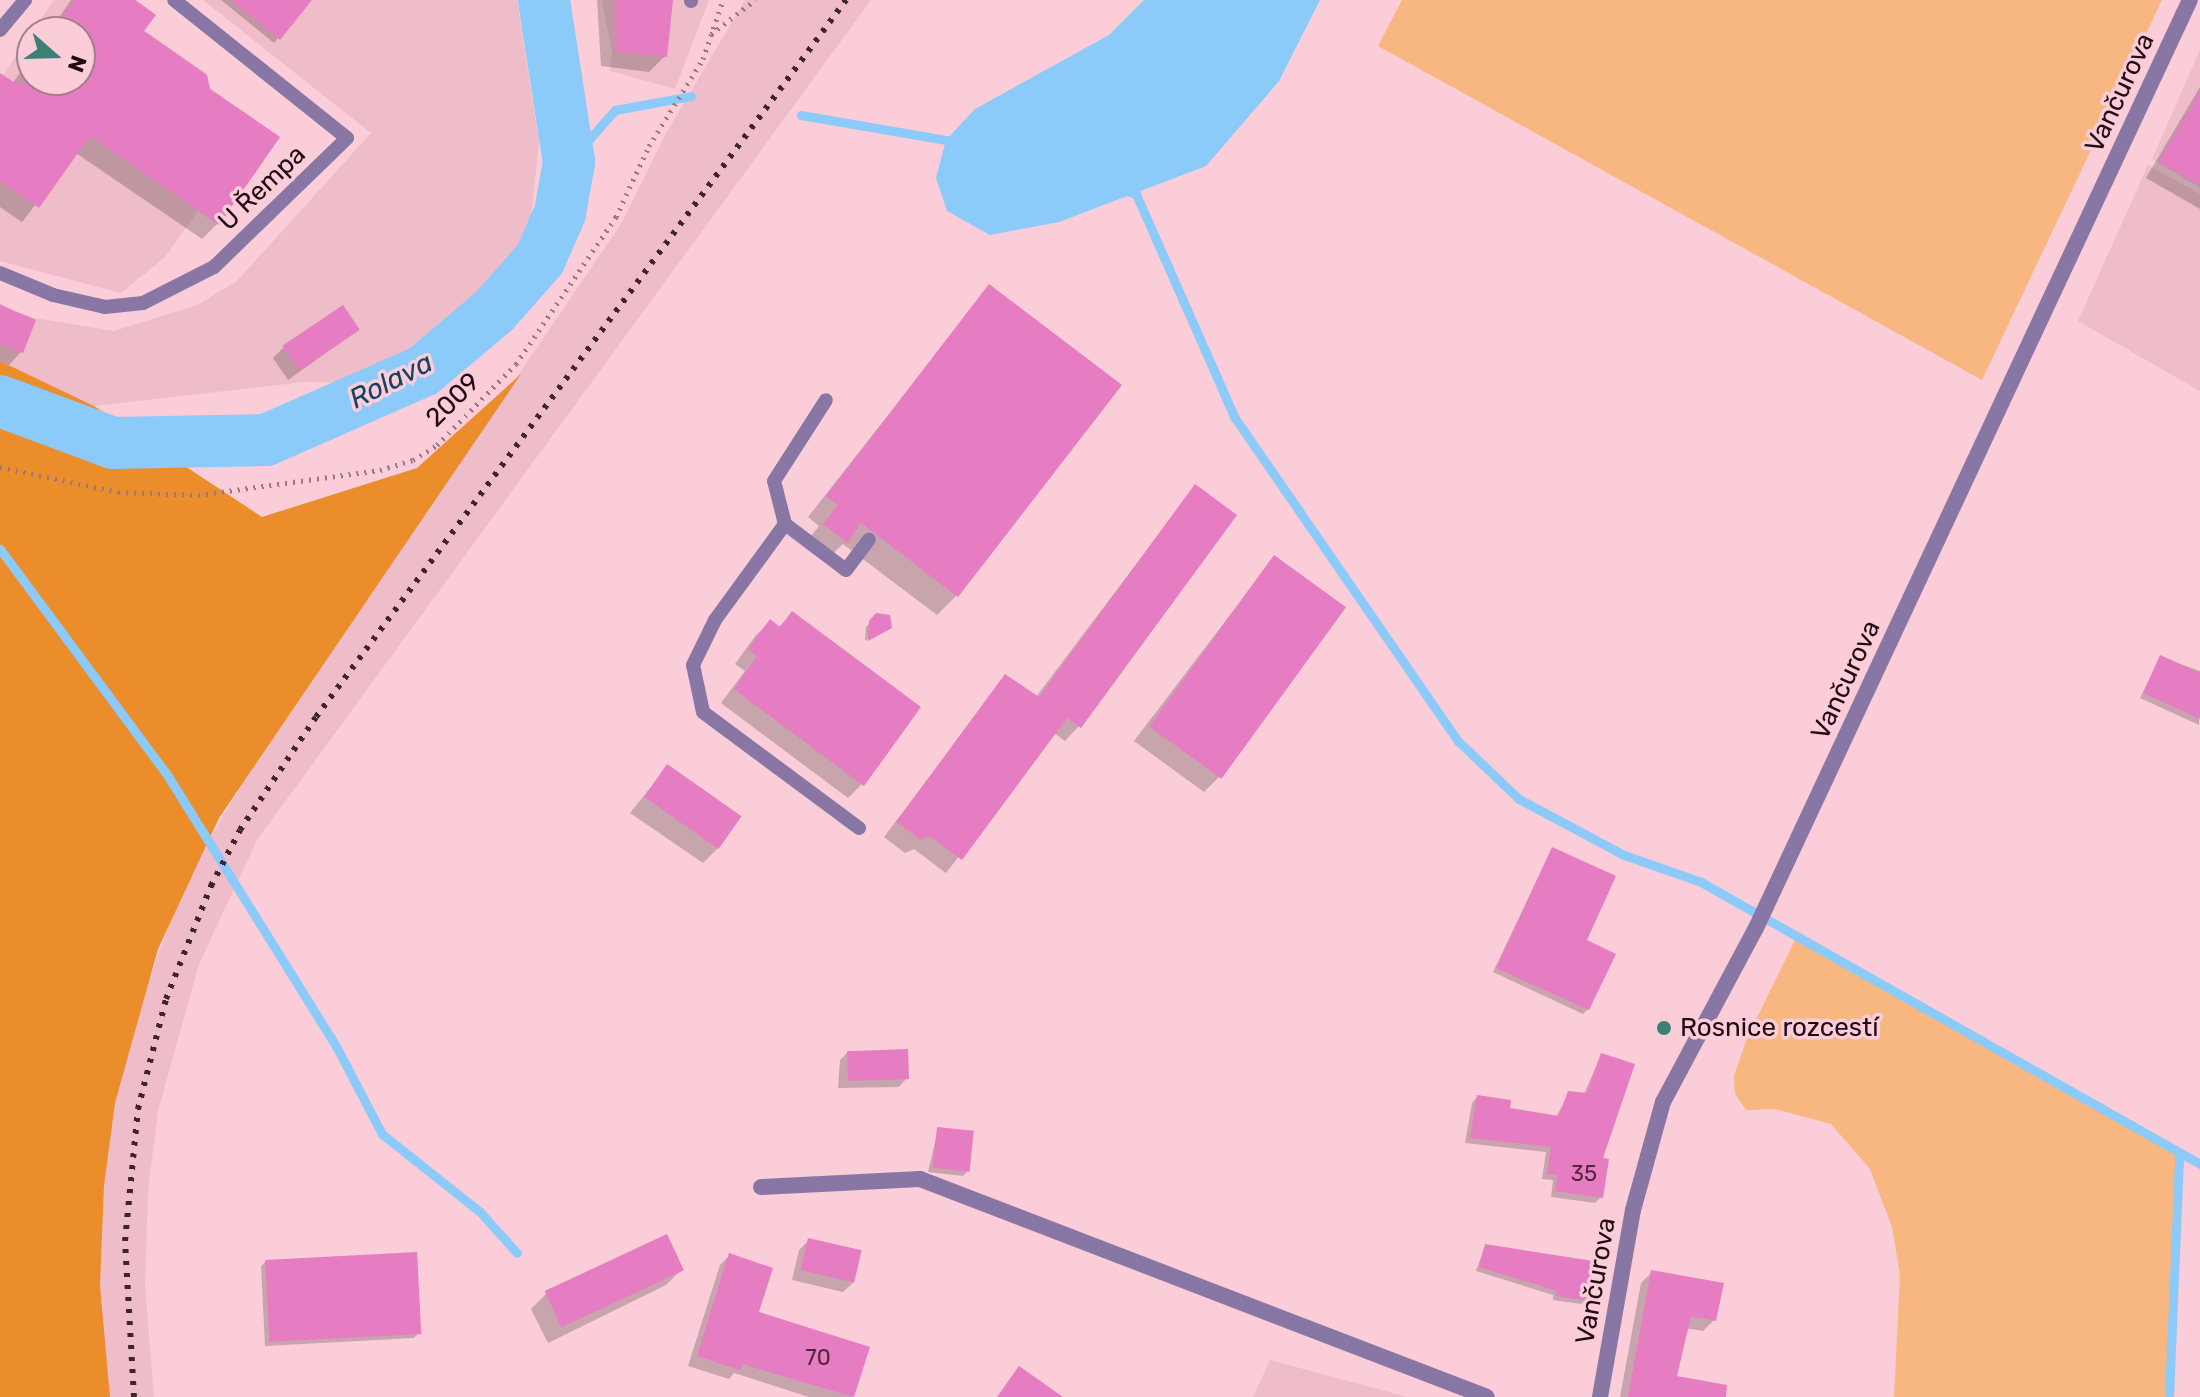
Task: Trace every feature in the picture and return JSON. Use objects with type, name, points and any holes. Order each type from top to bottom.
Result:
[{"type":"street","name":"Vančurova","points":[[1600,1397],[1635,1196],[1663,1102],[1763,914],[2190,0]]},
{"type":"street","points":[[761,1187],[920,1179],[1452,1391],[1487,1397]]},
{"type":"lane","points":[[0,30],[25,0]]},
{"type":"lane","name":"U Řempa","points":[[0,273],[53,295],[105,307],[143,303],[214,267],[347,138],[174,0]]},
{"type":"lane","points":[[826,400],[774,481],[785,524],[846,570],[869,540]]},
{"type":"lane","points":[[785,524],[701,645],[693,665],[697,693],[703,712],[859,828]]},
{"type":"path","name":"2009","points":[[0,467],[160,496],[324,481],[413,460],[465,420],[516,364],[616,217],[694,73],[723,0]]},
{"type":"path","points":[[711,34],[755,0]]},
{"type":"shaded area","points":[[54,0],[136,0],[155,14],[144,30],[206,73],[210,88],[280,137],[219,225],[198,211],[165,257],[121,293],[0,261],[0,79],[16,56],[16,96],[96,96],[96,16],[43,16]]},
{"type":"shaded area","points":[[203,0],[517,0],[539,143],[531,217],[514,260],[497,282],[440,333],[398,361],[347,382],[304,382],[94,406],[0,361],[0,305],[35,318],[114,331],[197,305],[237,281],[371,133]]},
{"type":"shaded area","points":[[602,0],[709,0],[675,89],[610,71],[612,52]]},
{"type":"shaded area","points":[[745,0],[871,0],[257,840],[199,964],[158,1111],[148,1190],[145,1284],[154,1397],[110,1397],[100,1285],[104,1186],[115,1103],[135,1018],[185,883],[256,760],[621,224],[665,135]]},
{"type":"shaded area","points":[[1402,0],[2162,0],[1982,380],[1378,46]]},
{"type":"shaded area","points":[[2200,50],[2200,188],[2152,159]]},
{"type":"shaded area","points":[[2148,165],[2200,194],[2200,391],[2078,321]]},
{"type":"shaded area","points":[[0,361],[94,406],[262,517],[417,468],[521,374],[219,818],[158,949],[115,1103],[104,1186],[100,1285],[110,1397],[0,1397]]},
{"type":"shaded area","points":[[1798,934],[2184,1155],[2169,1397],[1894,1397],[1900,1275],[1892,1227],[1870,1169],[1831,1124],[1775,1109],[1746,1110],[1735,1094],[1734,1076],[1747,1038]]},
{"type":"shaded area","points":[[1270,1360],[1404,1396],[1405,1397],[1253,1397]]},
{"type":"water","points":[[1144,0],[1320,0],[1279,81],[1206,166],[1059,222],[990,235],[947,211],[936,178],[946,140],[975,109],[1109,35]]},
{"type":"building","points":[[74,0],[135,0],[156,15],[144,31],[207,75],[210,89],[280,137],[219,225],[90,136],[39,208],[0,181],[0,73],[16,83],[16,96],[96,96],[96,16],[62,16]]},
{"type":"building","points":[[231,0],[312,0],[280,40]]},
{"type":"building","points":[[616,0],[673,0],[667,57],[616,52]]},
{"type":"building","points":[[2200,91],[2200,185],[2159,162]]},
{"type":"building","points":[[989,284],[1122,385],[958,597],[861,523],[847,543],[823,524],[838,505],[826,496]]},
{"type":"building","points":[[0,305],[36,320],[23,353],[0,344]]},
{"type":"building","points":[[343,305],[360,330],[299,371],[282,346]]},
{"type":"building","points":[[1195,484],[1237,515],[1081,728],[1067,718],[962,860],[929,836],[921,840],[896,822],[1005,674],[1039,697]]},
{"type":"building","points":[[1274,555],[1346,607],[1221,779],[1149,727]]},
{"type":"building","points":[[792,611],[921,707],[864,786],[734,689],[757,656],[748,649],[770,619],[780,627]]},
{"type":"building","points":[[876,613],[890,615],[892,628],[868,641],[869,621]]},
{"type":"building","points":[[2160,655],[2200,673],[2200,719],[2143,693]]},
{"type":"building","points":[[667,764],[742,816],[719,849],[644,797]]},
{"type":"building","points":[[1552,847],[1616,876],[1587,940],[1616,954],[1589,1010],[1496,968]]},
{"type":"building","points":[[908,1049],[909,1079],[848,1081],[847,1051]]},
{"type":"building","points":[[1601,1053],[1635,1064],[1603,1158],[1609,1159],[1603,1198],[1555,1191],[1558,1175],[1547,1174],[1551,1147],[1470,1138],[1477,1095],[1511,1100],[1510,1108],[1559,1116],[1568,1091],[1587,1093]]},
{"type":"building","points":[[937,1127],[974,1131],[970,1172],[933,1168]]},
{"type":"building","points":[[667,1234],[684,1270],[562,1327],[545,1291]]},
{"type":"building","points":[[808,1238],[862,1250],[854,1283],[801,1270]]},
{"type":"building","points":[[1485,1244],[1593,1261],[1588,1301],[1556,1296],[1557,1291],[1479,1267]]},
{"type":"building","points":[[417,1252],[421,1334],[269,1342],[265,1260]]},
{"type":"building","points":[[729,1253],[773,1268],[759,1312],[870,1347],[854,1397],[742,1364],[740,1370],[697,1356]]},
{"type":"building","points":[[1651,1270],[1724,1283],[1716,1321],[1691,1316],[1677,1376],[1727,1385],[1726,1397],[1628,1397]]},
{"type":"building","points":[[1019,1366],[1063,1397],[997,1397]]},
{"type":"waterway","name":"Rolava","points":[[0,401],[113,443],[266,440],[423,371],[494,311],[540,259],[560,213],[569,162],[544,0]]},
{"type":"waterway","points":[[569,162],[615,110],[691,96]]},
{"type":"waterway","points":[[801,115],[957,142]]},
{"type":"waterway","points":[[1128,191],[1136,194],[1235,418],[1458,741],[1519,799],[1624,855],[1701,882],[2200,1164]]},
{"type":"waterway","points":[[0,549],[166,773],[336,1046],[382,1134],[480,1212],[517,1253]]},
{"type":"waterway","points":[[2169,1397],[2179,1154]]},
{"type":"railway","points":[[134,1397],[125,1241],[138,1109],[166,999],[211,886],[240,830],[316,717],[846,0]]},
{"type":"place","name":"Rosnice rozcestí","points":[[1664,1028]]}]
